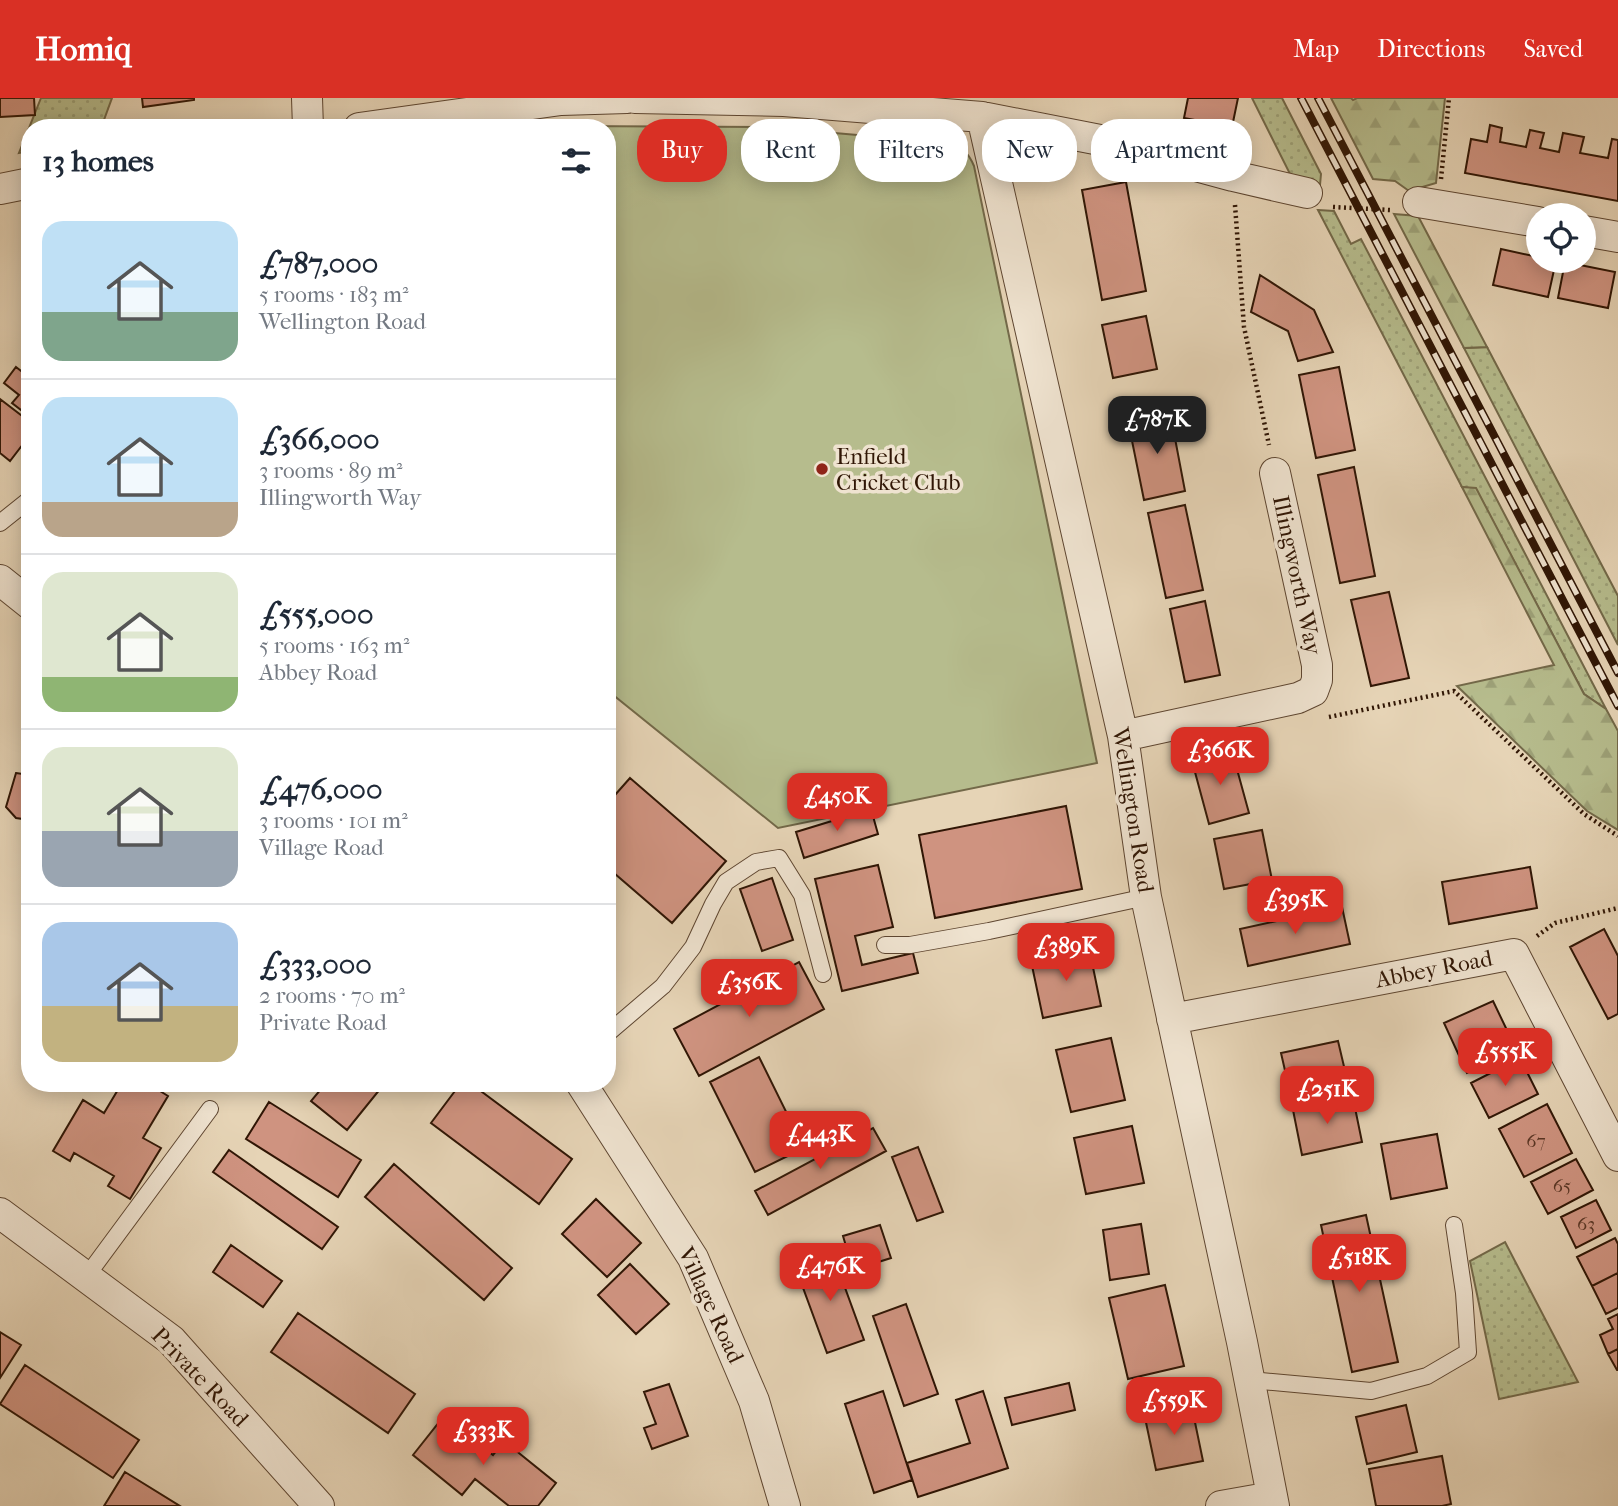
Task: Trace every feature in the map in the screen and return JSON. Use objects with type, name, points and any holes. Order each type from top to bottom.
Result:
[{"type":"street","points":[[307,98],[308,119]]},
{"type":"street","points":[[424,119],[561,100],[627,98]]},
{"type":"street","points":[[635,98],[785,101],[982,117],[1091,138]]},
{"type":"street","name":"Wellington Road","points":[[982,117],[1123,736],[1146,897],[1250,1380],[1273,1502]]},
{"type":"street","points":[[1252,181],[1319,200]]},
{"type":"street","points":[[0,189],[21,185]]},
{"type":"street","points":[[1418,205],[1526,220]]},
{"type":"street","points":[[1596,233],[1618,237]]},
{"type":"street","name":"Illingworth Way","points":[[1123,736],[1298,698],[1313,691],[1317,680],[1317,665],[1275,473]]},
{"type":"street","points":[[0,580],[21,597]]},
{"type":"street","name":"Abbey Road","points":[[1172,1018],[1514,954],[1618,1156]]},
{"type":"street","name":"Village Road","points":[[587,1092],[693,1258],[754,1401],[785,1506]]},
{"type":"street","name":"Private Road","points":[[0,1213],[171,1340],[318,1506]]},
{"type":"street","points":[[1222,1506],[1273,1502]]},
{"type":"lane","points":[[0,523],[21,506]]},
{"type":"lane","points":[[616,1026],[663,986],[693,947],[726,882],[756,862],[779,858],[802,895],[823,974]]},
{"type":"lane","points":[[885,945],[910,945],[962,936],[1146,897]]},
{"type":"lane","points":[[86,1277],[210,1109]]},
{"type":"lane","points":[[1250,1380],[1371,1391],[1427,1376],[1468,1352],[1464,1293],[1454,1225]]},
{"type":"path","points":[[1319,200],[1418,205],[1449,98]]},
{"type":"path","points":[[1233,182],[1244,327],[1275,473]]},
{"type":"path","points":[[1328,717],[1454,691],[1584,814],[1618,835]]},
{"type":"path","points":[[1514,954],[1555,923],[1618,908]]},
{"type":"green space","points":[[41,98],[112,98],[104,119],[33,119]]},
{"type":"green space","points":[[1252,98],[1282,98],[1321,174],[1320,185],[1292,178]]},
{"type":"green space","points":[[1331,98],[1445,98],[1436,183],[1409,191],[1395,181],[1373,179]]},
{"type":"green space","name":"Enfield Cricket Club","points":[[616,126],[637,126],[637,182],[727,182],[727,127],[741,127],[741,182],[840,182],[840,133],[854,135],[854,182],[968,182],[968,156],[974,166],[1097,763],[778,828],[616,697]]},
{"type":"green space","points":[[1318,210],[1334,211],[1351,244],[1361,239],[1606,709],[1584,694],[1476,489],[1462,487]]},
{"type":"green space","points":[[1394,214],[1418,216],[1487,347],[1464,348]]},
{"type":"green space","points":[[1487,347],[1618,596],[1618,645],[1464,348]]},
{"type":"green space","points":[[1462,487],[1476,488],[1584,694],[1606,709],[1618,731],[1618,830],[1587,811],[1457,686],[1554,665]]},
{"type":"green space","points":[[1505,1242],[1578,1382],[1499,1399],[1470,1261]]},
{"type":"building","points":[[0,98],[34,98],[35,115],[0,117]]},
{"type":"building","points":[[142,98],[194,98],[194,100],[143,107]]},
{"type":"building","points":[[1188,98],[1238,98],[1234,119],[1184,118]]},
{"type":"building","points":[[1490,125],[1502,128],[1500,142],[1526,147],[1530,130],[1544,133],[1540,148],[1559,152],[1563,133],[1584,137],[1580,153],[1608,158],[1612,139],[1618,140],[1618,201],[1465,173],[1471,139],[1487,142]]},
{"type":"building","points":[[1126,182],[1146,291],[1102,300],[1082,190]]},
{"type":"building","points":[[1501,249],[1526,254],[1526,273],[1553,273],[1548,297],[1493,285]]},
{"type":"building","points":[[1596,268],[1615,272],[1608,308],[1558,298],[1563,273],[1596,273]]},
{"type":"building","points":[[1260,275],[1314,310],[1333,352],[1298,361],[1288,331],[1251,312]]},
{"type":"building","points":[[1146,316],[1157,369],[1113,378],[1102,325]]},
{"type":"building","points":[[16,367],[21,371],[21,410],[12,403],[19,395],[4,383]]},
{"type":"building","points":[[1339,367],[1355,450],[1316,458],[1299,375]]},
{"type":"building","points":[[0,399],[21,415],[21,447],[10,461],[0,453]]},
{"type":"building","points":[[1170,412],[1185,491],[1144,500],[1128,421]]},
{"type":"building","points":[[1354,467],[1375,576],[1340,583],[1318,475]]},
{"type":"building","points":[[1185,505],[1203,590],[1166,598],[1148,513]]},
{"type":"building","points":[[1389,592],[1409,678],[1371,686],[1351,600]]},
{"type":"building","points":[[1205,601],[1220,675],[1185,682],[1170,609]]},
{"type":"building","points":[[1232,751],[1249,813],[1209,824],[1192,761]]},
{"type":"building","points":[[16,773],[21,774],[21,819],[16,818],[6,807]]},
{"type":"building","points":[[630,778],[726,861],[672,923],[616,875],[616,794]]},
{"type":"building","points":[[1066,806],[1082,889],[935,918],[919,835]]},
{"type":"building","points":[[871,809],[878,834],[804,858],[796,832]]},
{"type":"building","points":[[1262,830],[1272,880],[1224,889],[1214,839]]},
{"type":"building","points":[[878,865],[893,927],[855,936],[862,965],[913,953],[918,973],[842,991],[815,879]]},
{"type":"building","points":[[1530,867],[1537,908],[1449,924],[1442,882]]},
{"type":"building","points":[[772,878],[793,940],[762,951],[740,889]]},
{"type":"building","points":[[1342,907],[1350,944],[1248,966],[1240,929]]},
{"type":"building","points":[[1604,929],[1618,956],[1618,1014],[1608,1019],[1570,947]]},
{"type":"building","points":[[1089,948],[1101,1006],[1043,1018],[1031,961]]},
{"type":"building","points":[[799,962],[824,1009],[699,1076],[674,1029]]},
{"type":"building","points":[[1493,1001],[1516,1049],[1467,1073],[1444,1023]]},
{"type":"building","points":[[1111,1038],[1125,1100],[1071,1112],[1056,1050]]},
{"type":"building","points":[[1338,1041],[1346,1075],[1289,1088],[1281,1053]]},
{"type":"building","points":[[759,1057],[804,1148],[755,1172],[710,1082]]},
{"type":"building","points":[[1520,1058],[1538,1094],[1489,1118],[1471,1083]]},
{"type":"building","points":[[117,1092],[162,1092],[168,1096],[143,1138],[161,1148],[130,1199],[108,1186],[114,1176],[74,1153],[70,1161],[53,1151],[83,1100],[104,1113]]},
{"type":"building","points":[[318,1092],[378,1092],[347,1130],[311,1101]]},
{"type":"building","points":[[454,1092],[482,1092],[572,1159],[539,1204],[431,1123]]},
{"type":"building","points":[[1353,1098],[1362,1142],[1302,1155],[1293,1110]]},
{"type":"building","points":[[269,1102],[361,1160],[338,1197],[246,1139]]},
{"type":"building","points":[[1547,1104],[1572,1153],[1524,1177],[1499,1129]]},
{"type":"building","points":[[1132,1126],[1144,1183],[1086,1194],[1074,1138]]},
{"type":"building","points":[[873,1128],[886,1151],[768,1215],[755,1191]]},
{"type":"building","points":[[1437,1134],[1447,1188],[1391,1199],[1381,1144]]},
{"type":"building","points":[[918,1147],[943,1212],[917,1221],[892,1157]]},
{"type":"building","points":[[229,1150],[338,1227],[322,1249],[213,1172]]},
{"type":"building","points":[[1576,1159],[1593,1190],[1548,1214],[1531,1182]]},
{"type":"building","points":[[394,1164],[512,1268],[484,1300],[365,1197]]},
{"type":"building","points":[[596,1199],[641,1243],[607,1277],[562,1234]]},
{"type":"building","points":[[1596,1200],[1611,1230],[1576,1248],[1561,1217]]},
{"type":"building","points":[[1366,1215],[1398,1362],[1352,1372],[1321,1225]]},
{"type":"building","points":[[1141,1224],[1149,1274],[1110,1280],[1103,1230]]},
{"type":"building","points":[[880,1225],[891,1258],[853,1270],[843,1236]]},
{"type":"building","points":[[1615,1238],[1618,1244],[1618,1273],[1592,1286],[1577,1257]]},
{"type":"building","points":[[231,1245],[282,1281],[263,1307],[213,1272]]},
{"type":"building","points":[[832,1252],[864,1340],[827,1353],[795,1266]]},
{"type":"building","points":[[630,1264],[669,1304],[636,1334],[598,1295]]},
{"type":"building","points":[[1618,1273],[1618,1308],[1606,1314],[1592,1286]]},
{"type":"building","points":[[1165,1285],[1184,1366],[1128,1379],[1109,1298]]},
{"type":"building","points":[[906,1304],[938,1394],[904,1406],[873,1316]]},
{"type":"building","points":[[298,1313],[415,1394],[388,1433],[271,1352]]},
{"type":"building","points":[[1618,1314],[1618,1349],[1608,1354],[1600,1335],[1613,1329],[1608,1319]]},
{"type":"building","points":[[0,1332],[21,1345],[0,1378]]},
{"type":"building","points":[[1618,1349],[1618,1370],[1617,1370],[1608,1354]]},
{"type":"building","points":[[25,1365],[139,1440],[113,1478],[0,1404]]},
{"type":"building","points":[[1069,1383],[1075,1410],[1012,1425],[1005,1398]]},
{"type":"building","points":[[669,1384],[688,1436],[652,1449],[644,1428],[656,1424],[644,1392]]},
{"type":"building","points":[[883,1391],[912,1480],[874,1493],[845,1404]]},
{"type":"building","points":[[983,1391],[1008,1468],[918,1497],[907,1463],[970,1443],[956,1400]]},
{"type":"building","points":[[1191,1403],[1203,1461],[1156,1470],[1144,1413]]},
{"type":"building","points":[[1406,1405],[1417,1452],[1367,1464],[1356,1417]]},
{"type":"building","points":[[444,1416],[493,1455],[504,1441],[556,1483],[538,1506],[509,1506],[475,1479],[462,1495],[413,1455]]},
{"type":"building","points":[[1442,1456],[1451,1504],[1376,1506],[1369,1469]]},
{"type":"building","points":[[125,1472],[180,1506],[104,1506]]},
{"type":"railway","points":[[1301,98],[1618,706]]},
{"type":"railway","points":[[1318,98],[1618,673]]},
{"type":"place","name":"Enfield Cricket Club","points":[[822,469]]}]
